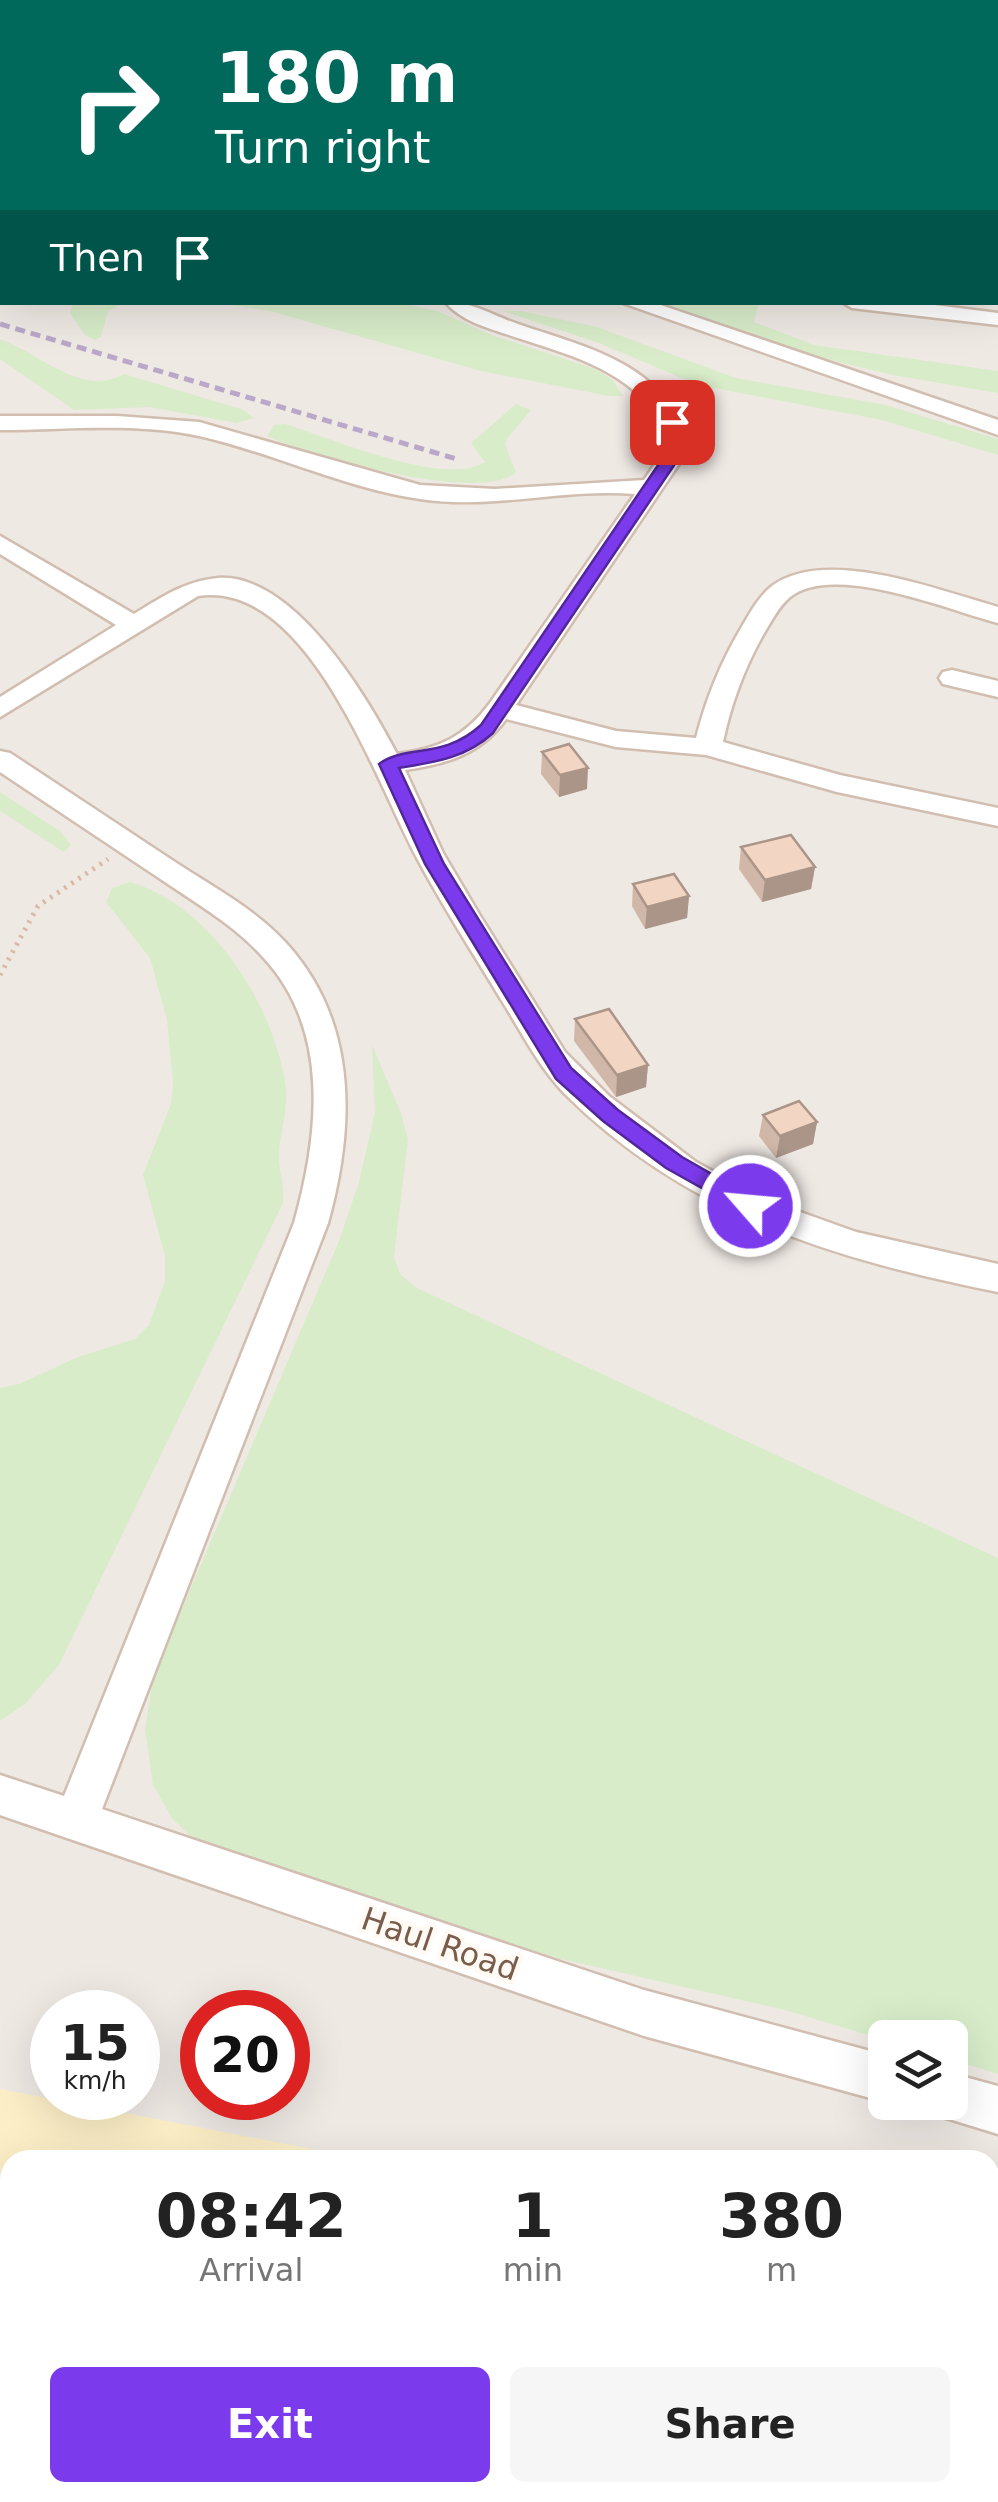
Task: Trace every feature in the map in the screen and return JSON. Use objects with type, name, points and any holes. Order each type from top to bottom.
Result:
[{"type":"lane","points":[[388,764],[460,749],[480,736],[673,455],[678,434],[628,374],[600,358],[482,319],[460,305]]},
{"type":"lane","points":[[639,305],[998,428]]},
{"type":"lane","points":[[878,305],[998,319]]},
{"type":"lane","points":[[0,423],[117,422],[199,429],[375,483],[437,494],[495,496],[626,486],[651,488]]},
{"type":"lane","points":[[0,543],[134,625]]},
{"type":"lane","points":[[708,747],[728,673],[770,603],[790,586],[809,580],[844,578],[998,615]]},
{"type":"lane","points":[[0,709],[199,586],[224,584],[256,595],[278,610],[310,644],[388,764],[412,821],[448,886],[554,1060],[590,1098],[701,1182],[750,1206],[851,1242],[998,1278]]},
{"type":"lane","points":[[952,678],[998,689]]},
{"type":"lane","points":[[500,710],[616,739],[708,747],[837,783],[998,816]]},
{"type":"lane","points":[[0,759],[235,916],[276,952],[292,972],[324,1044],[333,1108],[324,1182],[311,1223],[76,1820]]},
{"type":"lane","name":"Haul Road","points":[[0,1795],[644,2013],[868,2074]]},
{"type":"lane","points":[[968,2101],[998,2110]]},
{"type":"path","points":[[0,975],[38,906],[131,846]]},
{"type":"shaded area","points":[[0,305],[998,305],[998,2150],[225,2150],[75,2120],[160,2120],[160,1990],[30,1990],[30,2111],[0,2105]]},
{"type":"green space","points":[[72,305],[121,305],[108,311],[101,337],[95,340],[85,335],[70,313]]},
{"type":"green space","points":[[232,305],[410,305],[437,311],[492,335],[595,369],[613,380],[623,396],[481,371],[270,311]]},
{"type":"green space","points":[[668,305],[758,305],[754,322],[814,345],[998,371],[998,393],[893,375],[814,356]]},
{"type":"green space","points":[[503,311],[521,311],[597,327],[736,378],[886,405],[998,439],[998,455],[882,420],[698,385],[599,343]]},
{"type":"green space","points":[[0,339],[77,377],[93,381],[124,374],[241,409],[254,418],[236,423],[150,407],[74,410],[0,359]]},
{"type":"green space","points":[[516,404],[531,410],[505,445],[516,472],[497,481],[469,483],[394,474],[267,436],[274,425],[285,424],[387,458],[443,469],[467,468],[485,462],[471,443]]},
{"type":"green space","points":[[0,792],[60,831],[71,845],[64,852],[0,811]]},
{"type":"green space","points":[[130,882],[159,894],[211,934],[233,960],[266,1020],[278,1050],[286,1091],[279,1157],[283,1203],[59,1665],[25,1704],[0,1721],[0,1388],[135,1339],[149,1325],[165,1281],[165,1256],[143,1175],[171,1104],[167,1020],[150,958],[106,902],[112,888]]},
{"type":"green space","points":[[372,1045],[401,1113],[408,1140],[394,1257],[400,1274],[417,1288],[998,1558],[998,2074],[968,2065],[968,2020],[868,2020],[868,2035],[785,2010],[561,1959],[292,1880],[199,1845],[172,1818],[153,1785],[145,1730],[153,1677],[339,1241],[359,1182],[375,1112]]},
{"type":"sand","points":[[0,2089],[30,2095],[30,2120],[160,2120],[317,2150],[0,2150]]},
{"type":"building","points":[[569,744],[588,768],[560,775],[542,752]]},
{"type":"building","points":[[791,835],[815,867],[765,880],[741,847]]},
{"type":"building","points":[[674,874],[689,896],[647,907],[633,884]]},
{"type":"building","points":[[609,1009],[648,1065],[617,1075],[575,1019]]},
{"type":"building","points":[[799,1101],[817,1122],[780,1136],[763,1115]]},
{"type":"railway","points":[[0,324],[460,460]]},
{"type":"route","points":[[672,422],[678,434],[673,455],[487,729],[472,742],[447,754],[388,764],[434,864],[564,1073],[610,1115],[674,1163],[701,1182],[750,1206]]}]
